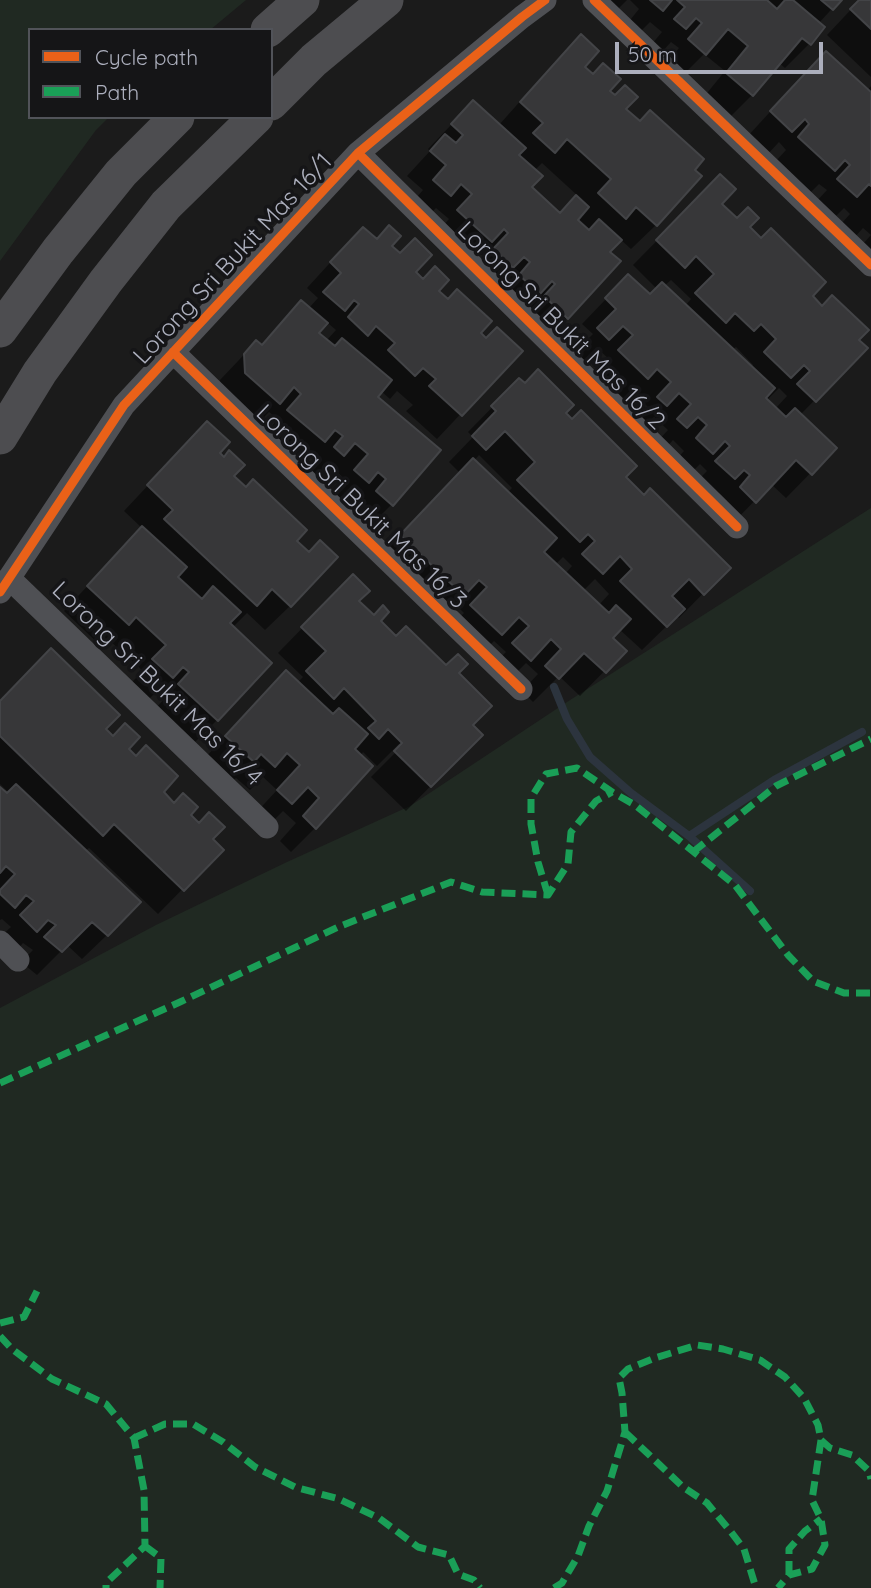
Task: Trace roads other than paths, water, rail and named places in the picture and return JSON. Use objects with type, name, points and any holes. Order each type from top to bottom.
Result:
[{"type":"main road","points":[[270,28],[302,0]]},
{"type":"main road","points":[[273,101],[314,61],[386,0]]},
{"type":"main road","points":[[0,330],[58,251],[121,173],[175,119]]},
{"type":"main road","points":[[0,437],[40,372],[106,281],[166,205],[254,119]]},
{"type":"street","name":"Lorong Sri Bukit Mas 16/1","points":[[5,585],[124,405],[358,153],[545,0]]},
{"type":"street","points":[[594,0],[871,265]]},
{"type":"street","name":"Lorong Sri Bukit Mas 16/2","points":[[358,153],[737,527]]},
{"type":"street","name":"Lorong Sri Bukit Mas 16/3","points":[[173,352],[521,689]]},
{"type":"street","name":"Lorong Sri Bukit Mas 16/4","points":[[5,585],[268,827]]},
{"type":"street","points":[[0,942],[18,960]]},
{"type":"waterway","points":[[554,687],[567,719],[590,757],[631,793],[689,836],[750,891]]},
{"type":"waterway","points":[[689,836],[774,780],[862,732]]}]
